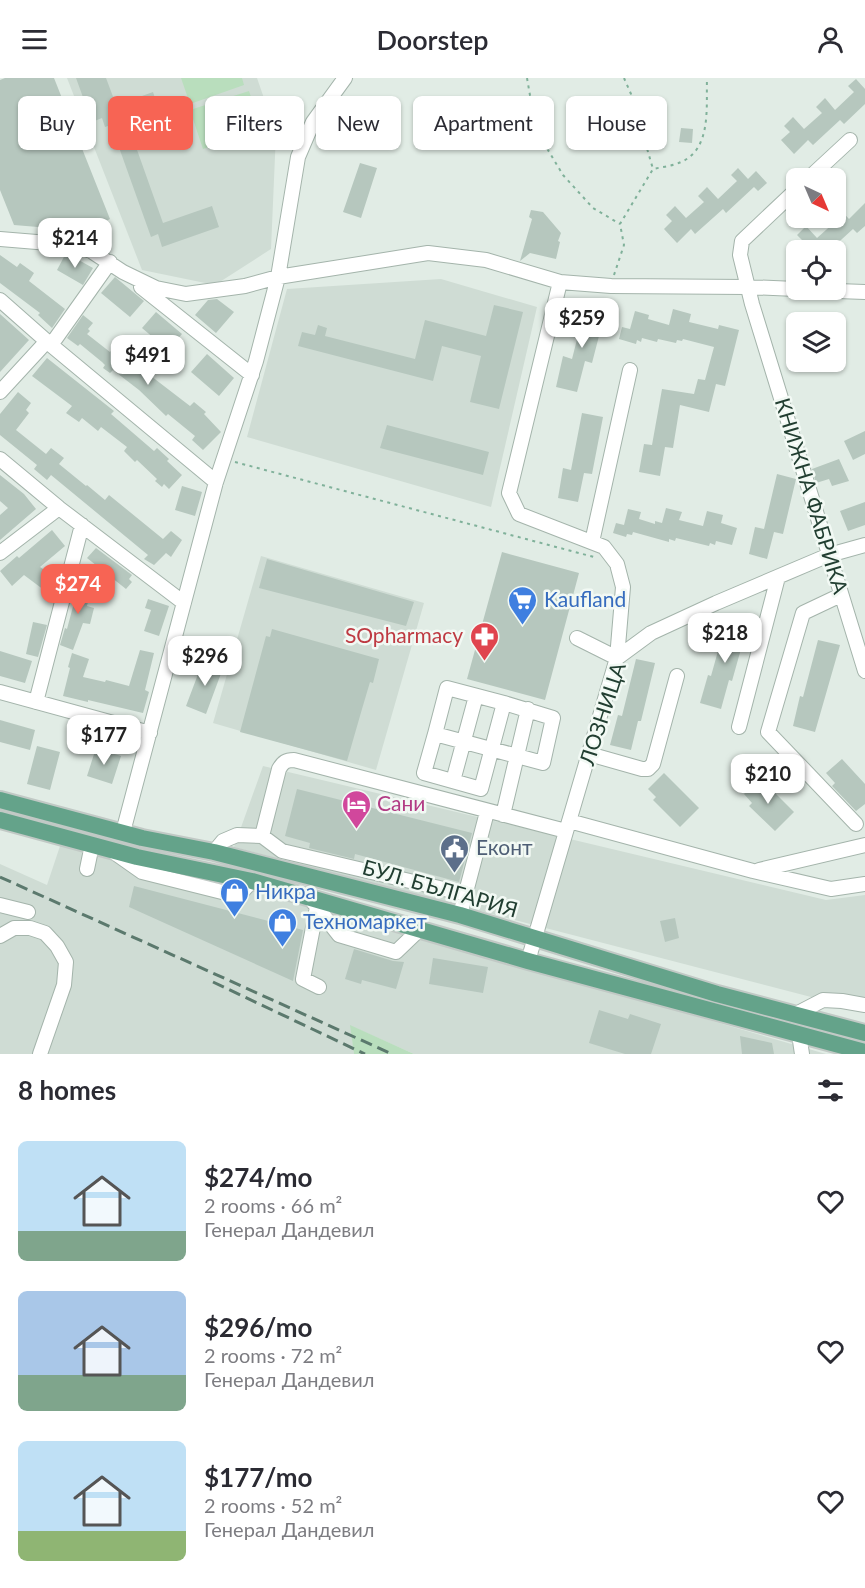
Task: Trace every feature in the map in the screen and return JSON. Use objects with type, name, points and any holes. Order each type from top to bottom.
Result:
[{"type":"main road","name":"БУЛ. БЪЛГАРИЯ","points":[[0,800],[142,838],[214,852],[460,915],[717,994],[865,1033]]},
{"type":"main road","points":[[0,820],[111,850],[252,881],[313,902],[420,929],[528,961],[799,1034],[848,1050],[865,1052]]},
{"type":"street","points":[[123,832],[216,482],[252,375],[278,277],[298,157],[313,122],[345,78]]},
{"type":"street","points":[[820,168],[850,140]]},
{"type":"street","name":"КНИЖНА ФАБРИКА","points":[[786,199],[742,241],[740,255],[747,287],[865,671]]},
{"type":"street","points":[[0,239],[73,245],[91,251],[123,272],[252,375]]},
{"type":"street","points":[[123,272],[156,288],[186,294],[245,286],[278,277],[428,252],[486,260],[560,282],[611,286],[786,289]]},
{"type":"street","points":[[0,392],[49,343],[110,262]]},
{"type":"street","points":[[560,282],[508,493],[519,514],[604,547],[617,564],[623,587],[617,658],[577,638]]},
{"type":"street","points":[[846,291],[865,292]]},
{"type":"street","points":[[0,300],[216,482]]},
{"type":"street","points":[[592,542],[630,370]]},
{"type":"street","points":[[0,459],[59,508],[184,603]]},
{"type":"street","points":[[0,554],[59,508]]},
{"type":"street","points":[[36,702],[82,525]]},
{"type":"street","name":"ЛОЗНИЦА","points":[[528,961],[617,658],[651,633],[829,555],[865,545]]},
{"type":"street","points":[[739,728],[778,577]]},
{"type":"street","points":[[841,595],[803,613],[768,732],[856,824]]},
{"type":"street","points":[[589,754],[648,769],[653,764],[677,676]]},
{"type":"street","points":[[435,734],[463,741],[490,749],[543,763],[553,718],[504,703],[447,688],[424,773],[481,789],[490,749],[504,703]]},
{"type":"street","points":[[0,692],[150,733]]},
{"type":"street","points":[[453,781],[476,696]]},
{"type":"street","points":[[503,815],[528,710]]},
{"type":"street","points":[[262,836],[279,769],[288,760],[294,760],[487,812],[568,826],[831,889],[865,884]]},
{"type":"street","points":[[460,915],[487,812]]},
{"type":"street","points":[[214,852],[223,841],[237,835],[262,836],[282,851],[465,894]]},
{"type":"street","points":[[87,869],[92,845]]},
{"type":"street","points":[[753,871],[865,845]]},
{"type":"street","points":[[313,902],[339,935],[396,952],[420,929]]},
{"type":"street","points":[[313,902],[303,979],[318,987]]},
{"type":"street","points":[[0,905],[28,912]]},
{"type":"street","points":[[0,936],[14,928],[30,928],[45,933],[57,946],[66,962],[64,985],[40,1054]]},
{"type":"street","points":[[796,1014],[823,1000],[865,1005]]},
{"type":"street","points":[[799,1034],[802,1054]]},
{"type":"path","points":[[527,78],[536,130],[563,175],[593,208],[620,224]]},
{"type":"path","points":[[624,78],[631,94],[653,169]]},
{"type":"path","points":[[611,286],[624,245],[620,224],[653,169],[680,163],[694,154],[705,133],[707,78]]},
{"type":"path","points":[[224,459],[594,557]]},
{"type":"shaded area","points":[[67,78],[257,78],[263,96],[205,96],[205,150],[275,150],[271,249],[215,285],[142,270],[95,150],[96,96],[74,96]]},
{"type":"shaded area","points":[[441,279],[537,307],[491,507],[247,437],[287,289]]},
{"type":"shaded area","points":[[261,556],[424,603],[376,770],[213,723]]},
{"type":"shaded area","points":[[263,766],[826,900],[865,895],[865,1011],[234,847]]},
{"type":"shaded area","points":[[61,843],[329,910],[826,1054],[414,1054],[351,1026],[354,1054],[0,1054],[0,864],[47,885]]},
{"type":"green space","points":[[181,78],[242,78],[244,85],[213,96],[205,96],[205,99],[193,103],[193,96],[187,96]]},
{"type":"green space","points":[[249,91],[251,96],[233,96]]},
{"type":"green space","points":[[205,105],[205,148],[203,149],[193,119],[193,109]]},
{"type":"green space","points":[[350,1025],[414,1054],[354,1054]]},
{"type":"building","points":[[5,78],[54,78],[61,96],[18,96],[18,150],[83,150],[110,219],[86,231],[14,225],[0,190],[0,80]]},
{"type":"building","points":[[76,78],[106,78],[113,96],[108,96],[108,126],[105,127],[102,118],[96,120],[96,96],[83,96]]},
{"type":"building","points":[[856,79],[865,89],[865,104],[844,124],[840,120],[813,145],[808,140],[794,154],[781,140],[790,132],[784,126],[793,117],[804,129],[822,113],[816,107],[825,98],[835,110],[854,92],[848,86]]},
{"type":"building","points":[[153,92],[154,96],[142,96]]},
{"type":"building","points":[[681,128],[693,129],[692,143],[679,142]]},
{"type":"building","points":[[120,150],[137,150],[163,223],[212,206],[219,227],[162,247],[158,234],[151,237]]},
{"type":"building","points":[[360,163],[377,168],[361,218],[343,212]]},
{"type":"building","points":[[738,168],[748,179],[756,171],[767,183],[758,191],[754,187],[726,213],[723,209],[695,234],[691,229],[677,243],[664,229],[672,221],[666,215],[675,206],[686,218],[704,202],[698,196],[707,187],[718,199],[737,181],[731,175]]},
{"type":"building","points":[[865,203],[865,226],[857,233],[853,229],[841,240],[802,240],[797,235],[804,228],[808,228],[817,238],[828,228],[846,228],[846,216],[849,219]]},
{"type":"building","points":[[531,210],[543,212],[561,233],[556,259],[530,253],[520,261],[532,219],[529,217]]},
{"type":"building","points":[[66,253],[93,268],[83,285],[57,270]]},
{"type":"building","points":[[0,255],[17,267],[20,263],[34,273],[29,281],[65,309],[52,328],[38,315],[40,313],[0,283]]},
{"type":"building","points":[[115,277],[144,301],[130,317],[101,293]]},
{"type":"building","points":[[217,299],[234,312],[216,333],[195,315],[208,300]]},
{"type":"building","points":[[586,304],[606,309],[592,363],[585,361],[577,392],[556,387],[563,356],[572,359]]},
{"type":"building","points":[[494,305],[523,312],[499,409],[470,402],[481,356],[442,346],[433,381],[298,346],[302,332],[315,335],[318,325],[327,328],[325,336],[415,359],[425,320],[486,336]]},
{"type":"building","points":[[673,309],[691,314],[689,322],[718,329],[719,325],[739,330],[725,386],[716,384],[709,412],[680,405],[673,448],[665,447],[660,476],[639,472],[644,444],[652,445],[662,389],[694,394],[698,379],[705,380],[714,347],[683,339],[682,341],[677,340],[676,343],[642,338],[641,342],[637,340],[636,344],[619,339],[622,327],[630,329],[635,311],[649,315],[648,319],[669,325]]},
{"type":"building","points":[[156,312],[182,334],[168,350],[142,328]]},
{"type":"building","points":[[0,314],[29,340],[0,372]]},
{"type":"building","points":[[83,315],[93,323],[87,334],[110,352],[116,344],[148,371],[147,373],[190,406],[194,402],[206,412],[204,414],[221,432],[203,450],[192,440],[195,436],[168,414],[166,416],[139,390],[113,370],[110,373],[103,368],[105,365],[80,344],[78,346],[67,338]]},
{"type":"building","points":[[207,354],[234,378],[219,396],[191,372]]},
{"type":"building","points":[[47,358],[114,411],[111,414],[154,451],[157,448],[169,459],[167,461],[182,475],[169,489],[164,484],[162,487],[155,481],[157,479],[124,451],[127,447],[101,427],[98,431],[82,418],[79,422],[66,413],[72,406],[32,376]]},
{"type":"building","points":[[18,392],[31,403],[26,410],[29,413],[16,430],[46,454],[51,448],[64,458],[59,464],[86,486],[105,500],[109,495],[163,539],[171,531],[182,540],[171,557],[166,553],[154,565],[144,559],[148,555],[51,475],[47,480],[34,469],[37,465],[0,435],[0,414]]},
{"type":"building","points":[[582,413],[603,417],[592,474],[584,473],[578,502],[558,498],[563,468],[571,470]]},
{"type":"building","points":[[387,425],[489,452],[483,475],[380,448]]},
{"type":"building","points":[[865,431],[865,454],[853,460],[844,441]]},
{"type":"building","points":[[839,459],[849,481],[832,486],[829,479],[816,483],[812,469]]},
{"type":"building","points":[[777,474],[796,479],[783,534],[774,532],[767,559],[749,554],[755,527],[764,529]]},
{"type":"building","points":[[0,475],[24,494],[36,509],[0,540],[0,515],[8,508],[0,501]]},
{"type":"building","points":[[182,486],[202,492],[195,516],[175,510]]},
{"type":"building","points":[[865,502],[865,525],[848,531],[840,511]]},
{"type":"building","points":[[666,508],[682,512],[679,520],[703,526],[707,511],[723,515],[721,523],[737,528],[732,545],[716,541],[715,545],[710,543],[709,546],[676,538],[675,541],[669,539],[669,542],[633,532],[632,535],[627,534],[626,537],[613,533],[616,523],[624,525],[628,509],[641,512],[639,519],[655,524],[655,521],[662,523]]},
{"type":"building","points":[[52,530],[65,546],[40,567],[54,576],[44,590],[24,575],[12,586],[0,571]]},
{"type":"building","points":[[96,548],[132,575],[129,579],[132,582],[126,589],[87,558]]},
{"type":"building","name":"Kaufland","points":[[502,552],[579,573],[545,700],[467,679]]},
{"type":"building","points":[[267,559],[414,602],[406,626],[259,588]]},
{"type":"building","points":[[77,582],[92,585],[87,606],[94,608],[90,624],[83,623],[73,650],[60,645],[65,628],[67,629]]},
{"type":"building","points":[[148,599],[169,606],[159,636],[144,631],[151,610],[145,608]]},
{"type":"building","points":[[727,619],[748,624],[732,681],[729,680],[721,709],[700,703],[708,675],[711,676]]},
{"type":"building","points":[[33,622],[47,625],[38,657],[26,654]]},
{"type":"building","points":[[272,629],[379,659],[347,761],[240,732],[266,636],[270,637]]},
{"type":"building","points":[[818,640],[840,645],[815,732],[793,726]]},
{"type":"building","points":[[140,650],[154,653],[145,690],[149,692],[143,713],[63,696],[72,653],[89,659],[83,677],[129,686]]},
{"type":"building","points":[[0,651],[32,661],[25,683],[0,676]]},
{"type":"building","points":[[636,659],[655,663],[641,721],[638,721],[631,750],[610,745],[618,715],[622,716]]},
{"type":"building","points":[[203,661],[223,668],[206,714],[186,706]]},
{"type":"building","points":[[0,720],[35,730],[30,750],[0,742]]},
{"type":"building","points":[[37,746],[60,752],[50,790],[27,784]]},
{"type":"building","points":[[96,748],[121,756],[112,784],[87,776]]},
{"type":"building","points":[[842,759],[865,784],[865,804],[856,811],[832,786],[835,783],[826,773]]},
{"type":"building","points":[[664,773],[699,808],[680,827],[653,800],[656,797],[648,789]]},
{"type":"building","points":[[760,778],[794,812],[775,831],[749,806],[752,803],[744,794]]},
{"type":"building","name":"Сани","points":[[297,789],[472,833],[459,882],[355,854],[354,859],[309,848],[310,843],[285,836]]},
{"type":"building","points":[[134,886],[303,930],[293,981],[129,907]]},
{"type":"building","points":[[675,918],[679,938],[665,942],[660,921]]},
{"type":"building","points":[[354,949],[393,961],[404,962],[396,989],[362,980],[361,984],[345,979]]},
{"type":"building","points":[[433,958],[488,967],[483,993],[429,984]]},
{"type":"building","points":[[599,1010],[628,1019],[630,1014],[661,1024],[651,1054],[625,1054],[589,1043]]},
{"type":"building","points":[[740,1036],[772,1043],[774,1054],[742,1054]]},
{"type":"railway","points":[[0,877],[392,1054]]},
{"type":"railway","points":[[213,982],[365,1054]]},
{"type":"place","name":"Kaufland","points":[[523,626]]},
{"type":"place","name":"SOpharmacy","points":[[484,662]]},
{"type":"place","name":"Сани","points":[[356,830]]},
{"type":"place","name":"Еконт","points":[[455,874]]},
{"type":"place","name":"Никра","points":[[234,918]]},
{"type":"place","name":"Техномаркет","points":[[282,948]]}]
